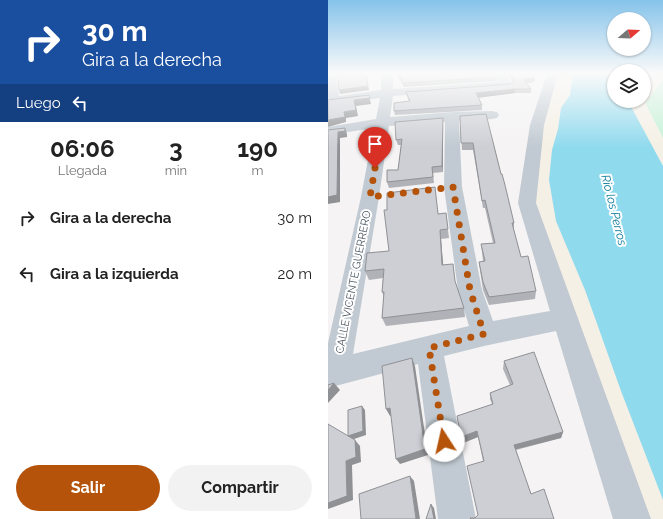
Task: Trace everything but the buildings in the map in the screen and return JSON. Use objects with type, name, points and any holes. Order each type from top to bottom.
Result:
[{"type":"street","name":"CALLE VICENTE GUERRERO","points":[[332,373],[377,196],[385,98]]},
{"type":"street","points":[[545,98],[537,125],[527,203],[632,519]]},
{"type":"street","points":[[328,131],[399,120],[492,115]]},
{"type":"street","points":[[452,116],[446,188],[470,290],[484,334]]},
{"type":"street","points":[[332,373],[484,334],[553,321]]},
{"type":"street","points":[[429,348],[457,519]]},
{"type":"green space","points":[[651,98],[663,98],[663,138],[648,108],[651,108]]},
{"type":"sand","points":[[548,98],[607,98],[607,108],[648,108],[663,138],[663,519],[632,519],[527,203]]},
{"type":"water","name":"Rio los Perros","points":[[568,98],[607,98],[607,108],[632,108],[663,166],[663,500],[621,391],[585,290],[556,221],[549,180],[552,150],[558,129],[561,108]]},
{"type":"route","points":[[375,168],[370,197],[453,187],[470,290],[484,334],[429,348],[444,441]]}]
